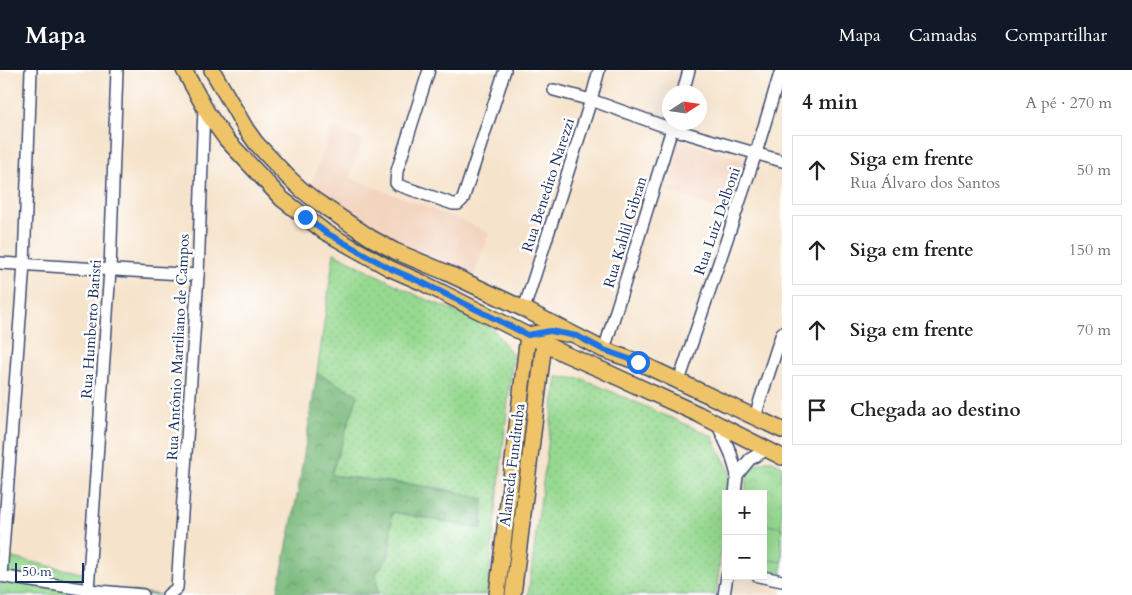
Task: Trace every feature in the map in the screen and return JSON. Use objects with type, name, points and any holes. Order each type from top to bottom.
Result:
[{"type":"main road","points":[[184,70],[204,107],[226,139],[282,200],[325,232],[389,268],[537,337],[565,354],[717,424],[782,457]]},
{"type":"main road","points":[[212,70],[246,129],[287,176],[316,201],[371,238],[519,306],[604,350],[638,362],[782,430]]},
{"type":"main road","points":[[389,268],[396,250]]},
{"type":"main road","points":[[519,306],[537,337]]},
{"type":"main road","points":[[510,326],[517,337],[521,350],[522,386]]},
{"type":"main road","points":[[537,337],[550,331],[577,336]]},
{"type":"main road","name":"Alameda Fundituba","points":[[513,595],[539,379],[537,337]]},
{"type":"main road","name":"Alameda Fundituba","points":[[497,595],[522,386],[537,337]]},
{"type":"main road","points":[[539,379],[548,365],[565,354]]},
{"type":"street","points":[[31,70],[24,264],[1,576],[88,590],[143,595]]},
{"type":"street","name":"Rua Humberto Batisti","points":[[88,590],[110,270],[117,70]]},
{"type":"street","points":[[429,70],[397,171],[396,182],[398,185],[453,204],[458,204],[463,199],[505,70]]},
{"type":"street","name":"Rua Benedito Narezzi","points":[[519,306],[591,100],[599,70]]},
{"type":"street","points":[[685,85],[689,70]]},
{"type":"street","name":"Rua Luiz Delboni","points":[[679,381],[756,153],[781,70]]},
{"type":"street","points":[[554,90],[662,123]]},
{"type":"street","name":"Rua Antônio Martiliano de Campos","points":[[173,591],[198,276],[204,107]]},
{"type":"street","name":"Rua Kahlil Gibran","points":[[604,350],[672,130]]},
{"type":"street","points":[[685,130],[782,161]]},
{"type":"street","points":[[0,263],[198,276]]},
{"type":"street","points":[[755,418],[782,333]]},
{"type":"street","points":[[717,424],[731,454],[736,475],[735,490]]},
{"type":"street","points":[[736,475],[750,459],[768,450]]},
{"type":"street","points":[[767,578],[782,580]]},
{"type":"street","points":[[724,595],[726,580]]},
{"type":"shaded area","points":[[332,127],[362,140],[350,178],[466,222],[489,233],[474,276],[403,247],[310,188]]},
{"type":"shaded area","points":[[679,139],[744,161],[728,211],[663,190]]},
{"type":"green space","points":[[334,253],[420,297],[490,325],[513,355],[487,595],[378,595],[376,574],[389,555],[392,512],[482,529],[458,492],[433,487],[330,475],[358,395],[317,373]]},
{"type":"green space","points":[[317,373],[358,395],[331,475],[426,487],[483,499],[482,529],[392,512],[389,555],[376,574],[378,595],[277,595],[298,491]]},
{"type":"green space","points":[[557,377],[583,379],[712,436],[730,472],[728,490],[722,490],[722,542],[716,595],[528,595]]},
{"type":"green space","points":[[773,461],[782,466],[782,577],[767,575],[767,490],[745,490],[747,477],[751,469],[759,463]]},
{"type":"green space","points":[[767,525],[782,528],[782,562],[767,560]]},
{"type":"green space","points":[[4,556],[86,574],[85,585],[3,575]]},
{"type":"green space","points":[[0,576],[163,595],[0,595]]},
{"type":"route","points":[[305,217],[325,232],[389,268],[528,335],[550,331],[577,336],[604,350],[638,362]]}]
